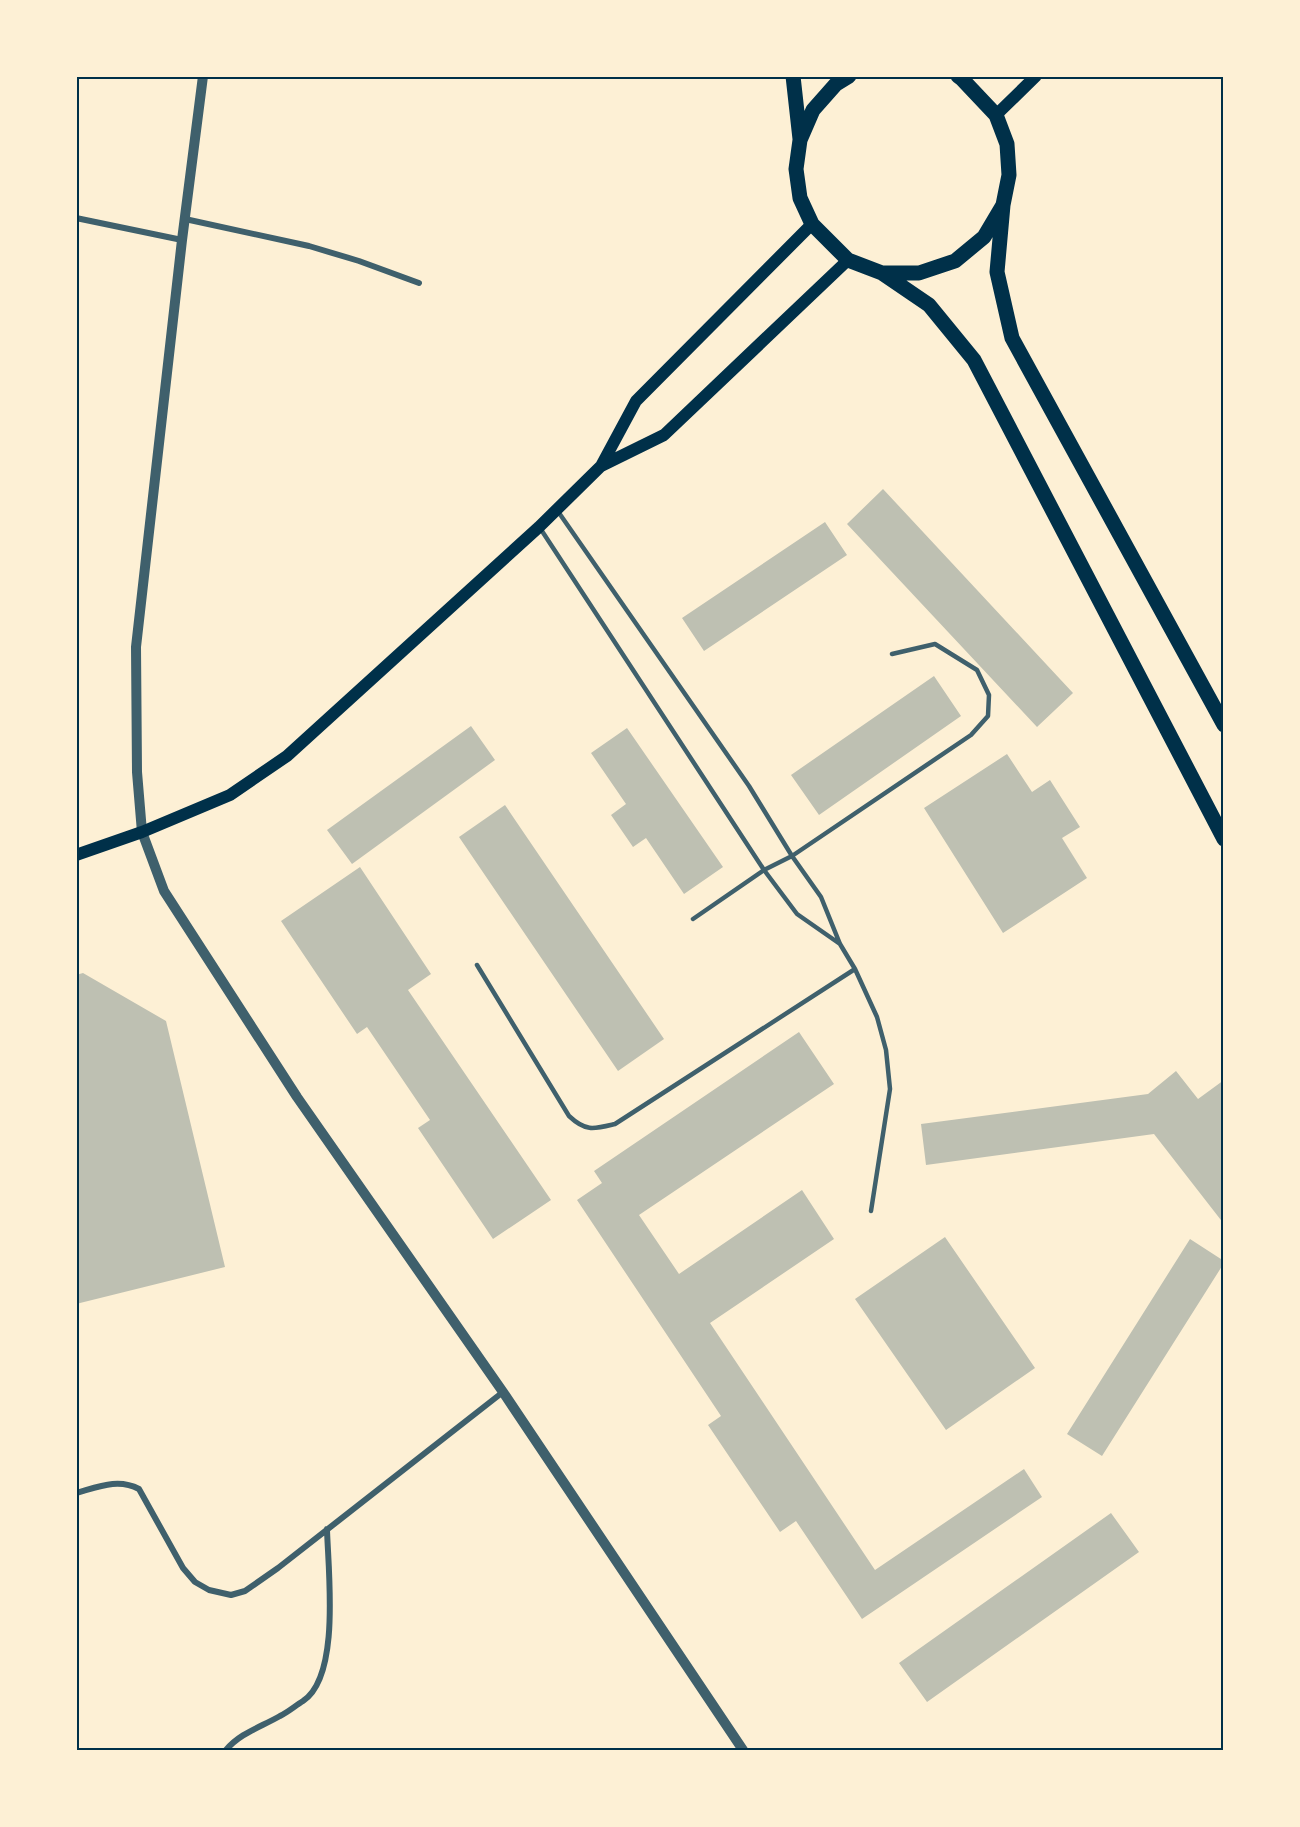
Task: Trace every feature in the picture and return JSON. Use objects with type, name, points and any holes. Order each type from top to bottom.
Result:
[{"type":"main road","points":[[793,76],[800,140],[796,169],[800,198],[812,224],[848,260],[882,273],[929,304],[974,360],[1224,839]]},
{"type":"main road","points":[[800,140],[813,110],[836,84],[849,76]]},
{"type":"main road","points":[[996,115],[1036,76]]},
{"type":"main road","points":[[962,77],[996,115],[1007,144],[1009,175],[1003,205],[997,272],[1012,338],[1224,725]]},
{"type":"main road","points":[[882,273],[920,273],[955,261],[984,237],[1003,205]]},
{"type":"main road","points":[[601,466],[636,401],[812,224]]},
{"type":"main road","points":[[76,855],[142,832],[230,795],[287,756],[538,527],[601,466],[664,435],[848,260]]},
{"type":"street","points":[[203,76],[136,647],[137,772],[142,832],[164,891],[297,1097],[503,1392],[743,1750]]},
{"type":"street","points":[[76,218],[182,240]]},
{"type":"street","points":[[185,219],[309,246],[419,283]]},
{"type":"street","points":[[76,1492],[114,1483],[128,1483],[139,1489],[183,1568],[195,1582],[209,1590],[231,1595],[245,1591],[278,1568],[503,1392]]},
{"type":"street","points":[[230,1749],[251,1730],[281,1716],[308,1698],[324,1671],[330,1633],[327,1529]]},
{"type":"lane","points":[[556,508],[749,786],[792,856],[821,897],[840,945],[855,969],[877,1017],[886,1050],[890,1089],[871,1211]]},
{"type":"lane","points":[[538,527],[764,870],[797,914],[840,945]]},
{"type":"lane","points":[[693,919],[764,870],[792,856],[971,735],[988,716],[989,695],[977,670],[935,644],[892,654]]},
{"type":"lane","points":[[477,965],[569,1116],[580,1126],[597,1129],[615,1124],[855,969]]},
{"type":"building","points":[[883,489],[1073,693],[1037,727],[847,524]]},
{"type":"building","points":[[825,522],[847,555],[704,651],[682,618]]},
{"type":"building","points":[[934,676],[961,716],[819,815],[791,775]]},
{"type":"building","points":[[471,726],[495,760],[352,864],[327,830]]},
{"type":"building","points":[[627,728],[723,867],[684,894],[646,838],[633,847],[611,815],[626,804],[591,753]]},
{"type":"building","points":[[1007,754],[1032,792],[1050,780],[1080,827],[1062,838],[1087,878],[1003,933],[924,808]]},
{"type":"building","points":[[505,805],[664,1039],[618,1071],[459,837]]},
{"type":"building","points":[[360,867],[431,974],[408,990],[551,1200],[493,1239],[418,1128],[430,1120],[367,1027],[357,1034],[281,921]]},
{"type":"building","points":[[83,973],[166,1021],[225,1267],[76,1304],[76,975]]},
{"type":"building","points":[[799,1032],[834,1084],[639,1215],[679,1274],[802,1190],[834,1239],[710,1323],[875,1570],[1024,1469],[1042,1497],[862,1619],[796,1521],[780,1532],[708,1425],[721,1416],[577,1200],[602,1183],[594,1171]]},
{"type":"building","points":[[1176,1071],[1198,1099],[1224,1080],[1224,1224],[1154,1134],[926,1165],[921,1124],[1148,1094]]},
{"type":"building","points":[[945,1237],[1035,1368],[946,1430],[855,1299]]},
{"type":"building","points":[[1190,1239],[1224,1263],[1102,1456],[1067,1434]]},
{"type":"building","points":[[1111,1513],[1139,1552],[927,1702],[899,1663]]}]
